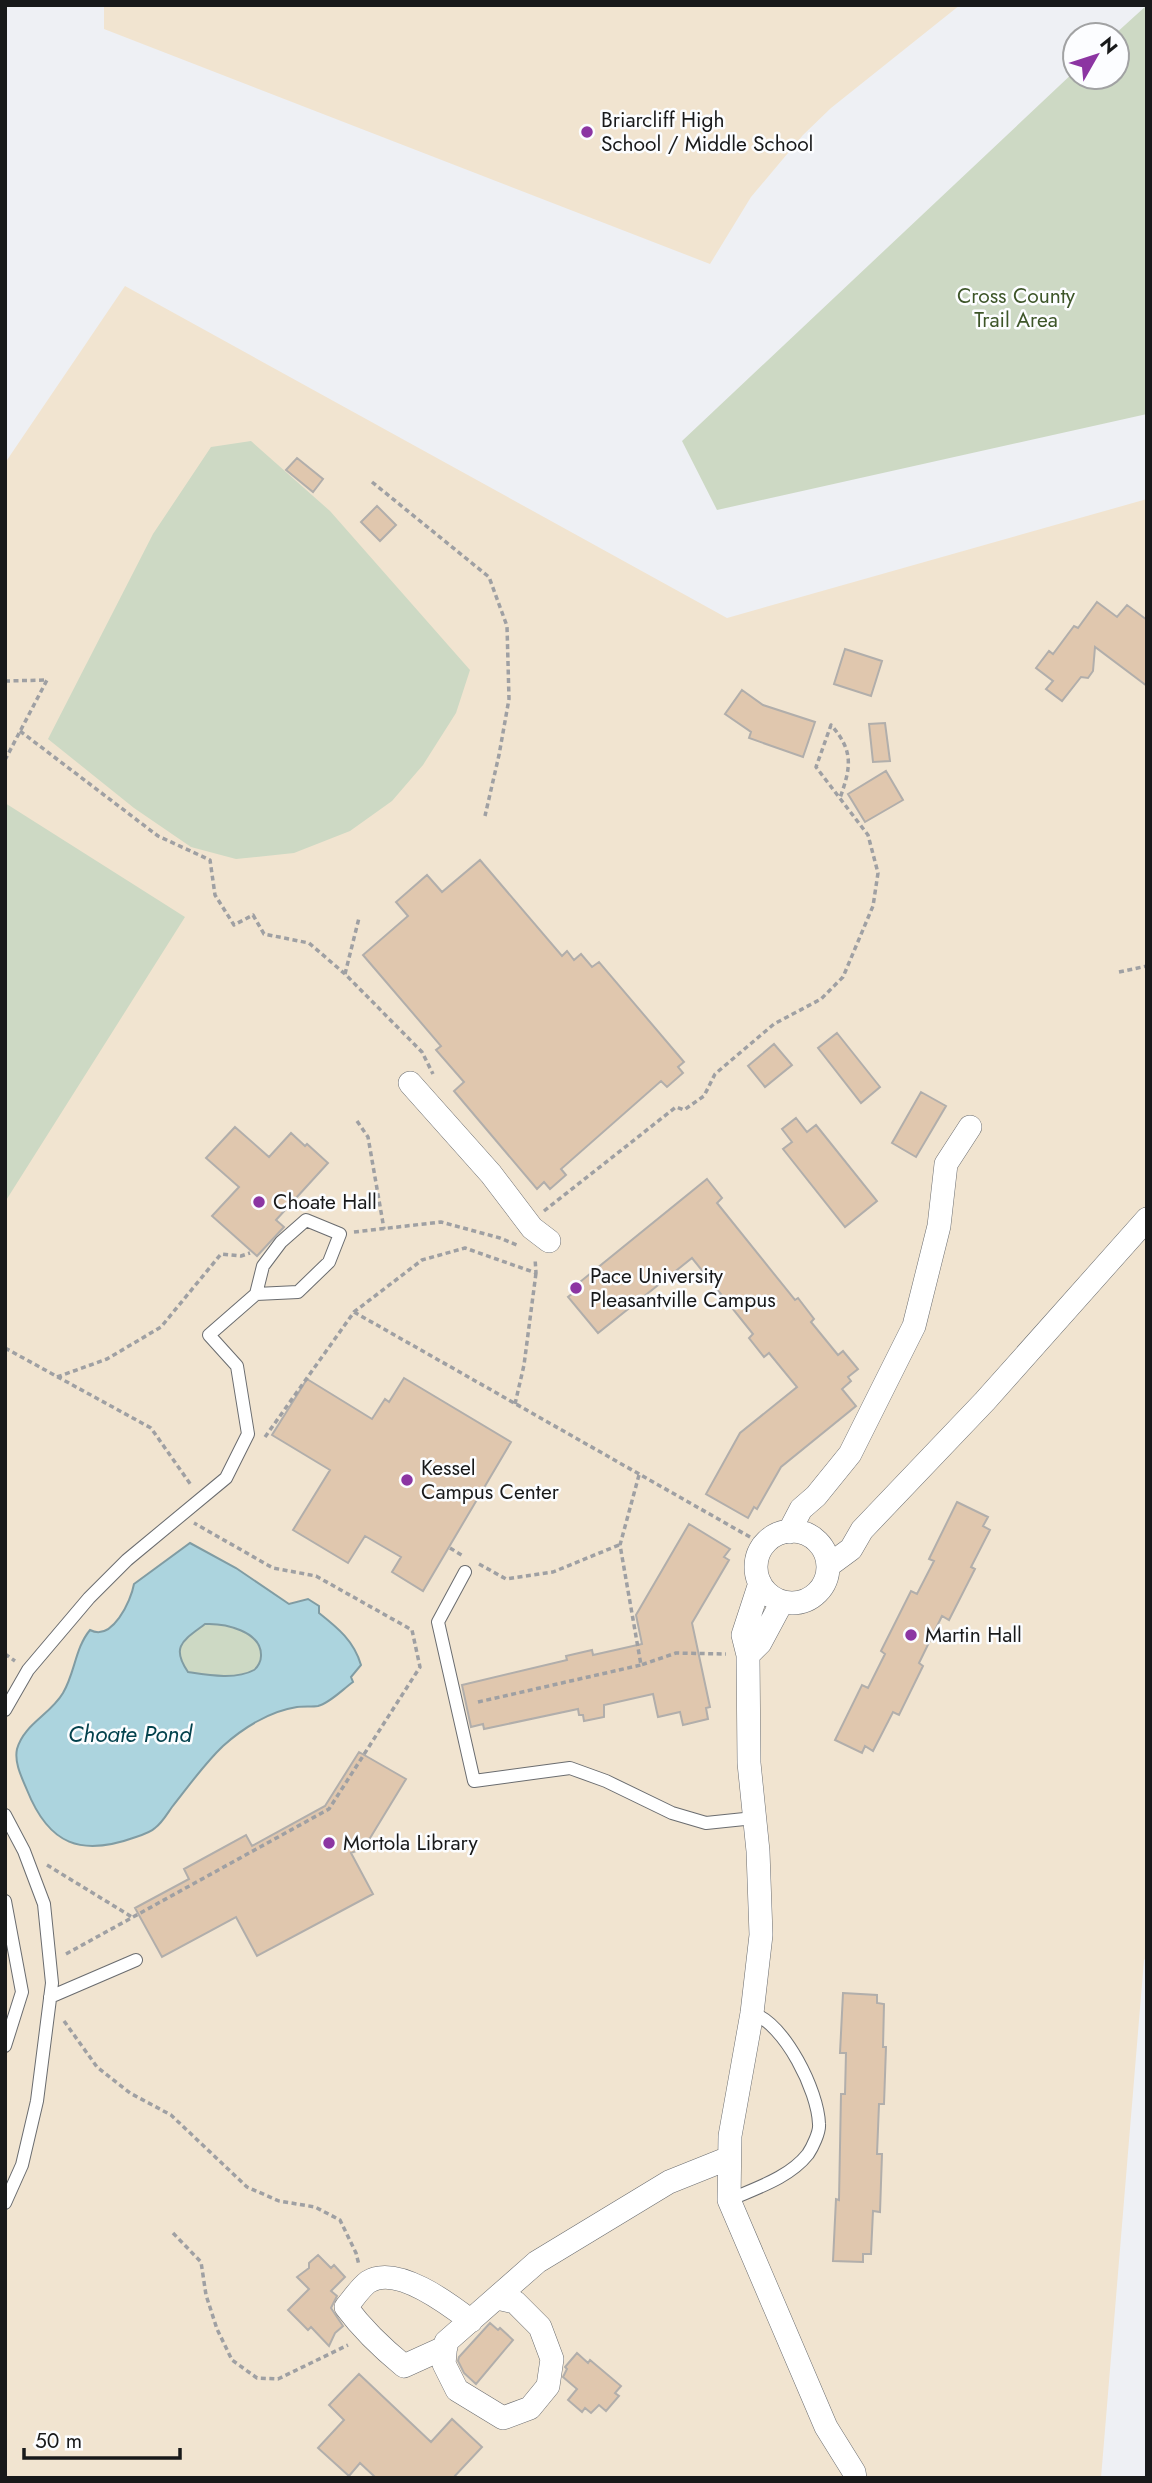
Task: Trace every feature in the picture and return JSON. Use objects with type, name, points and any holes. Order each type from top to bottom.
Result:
[{"type":"street","points":[[410,1083],[491,1174],[540,1243]]},
{"type":"street","points":[[806,1537],[818,1517],[816,1496],[850,1454],[914,1326],[939,1226],[946,1164],[970,1127]]},
{"type":"street","points":[[828,1566],[851,1549],[862,1530],[985,1401],[1147,1219]]},
{"type":"street","points":[[806,1537],[826,1554],[827,1577],[814,1596],[793,1603],[782,1602],[766,1591],[761,1583],[757,1564],[764,1545],[780,1534],[806,1537],[862,1530]]},
{"type":"street","points":[[761,1583],[743,1635],[748,1655],[749,1763],[761,1935],[752,2013],[730,2136],[729,2200],[826,2427],[855,2478]]},
{"type":"street","points":[[748,1655],[760,1643],[782,1602]]},
{"type":"street","points":[[497,2298],[515,2302],[540,2327],[552,2359],[548,2386],[530,2408],[503,2418],[457,2390],[443,2364],[446,2342],[537,2262],[669,2182],[729,2158]]},
{"type":"street","points":[[446,2347],[404,2366],[369,2334],[346,2307],[369,2281],[390,2276],[445,2301],[471,2321]]},
{"type":"lane","points":[[5,1710],[28,1670],[89,1598],[127,1560],[226,1478],[248,1434],[237,1366],[209,1335],[256,1294],[263,1266],[281,1242],[306,1220],[340,1234],[329,1262],[298,1293],[256,1294]]},
{"type":"lane","points":[[465,1573],[438,1622],[474,1781],[570,1768],[606,1781],[672,1813],[706,1823],[754,1818]]},
{"type":"lane","points":[[5,1815],[24,1852],[44,1904],[52,1983],[56,1994],[37,2101],[20,2170],[5,2203]]},
{"type":"lane","points":[[5,1901],[22,1992],[5,2046]]},
{"type":"lane","points":[[56,1994],[136,1960]]},
{"type":"lane","points":[[729,2200],[778,2179],[808,2154],[820,2127],[812,2088],[790,2047],[762,2016],[752,2013]]},
{"type":"lane","points":[[5,2165],[20,2170]]},
{"type":"path","points":[[372,482],[489,577],[506,626],[509,699],[485,816]]},
{"type":"path","points":[[5,681],[47,680],[5,760]]},
{"type":"path","points":[[514,1404],[524,1365],[540,1243],[540,1215],[676,1107],[684,1111],[704,1096],[715,1074],[774,1024],[821,999],[843,977],[873,906],[878,873],[868,835],[816,767],[831,725],[843,739],[850,770],[840,798]]},
{"type":"path","points":[[20,731],[158,836],[210,860],[215,895],[234,925],[253,915],[264,934],[309,943],[345,974],[422,1052],[435,1079]]},
{"type":"path","points":[[345,974],[359,918]]},
{"type":"path","points":[[1119,972],[1147,966]]},
{"type":"path","points":[[356,1121],[368,1137],[384,1228]]},
{"type":"path","points":[[340,1234],[441,1223],[500,1238],[540,1243]]},
{"type":"path","points":[[263,1441],[354,1311],[422,1260],[465,1248],[536,1273]]},
{"type":"path","points":[[57,1377],[107,1359],[162,1327],[221,1254],[240,1256],[253,1253]]},
{"type":"path","points":[[354,1311],[764,1545]]},
{"type":"path","points":[[5,1348],[151,1428],[201,1498]]},
{"type":"path","points":[[639,1475],[620,1545],[641,1665]]},
{"type":"path","points":[[50,1963],[328,1809],[420,1667],[412,1630],[316,1576],[273,1568],[180,1515]]},
{"type":"path","points":[[450,1548],[506,1579],[552,1572],[620,1545]]},
{"type":"path","points":[[478,1703],[641,1665],[676,1653],[748,1655]]},
{"type":"path","points":[[24,1852],[132,1917]]},
{"type":"path","points":[[56,1994],[64,2020],[97,2067],[130,2093],[171,2115],[247,2187],[279,2201],[315,2207],[340,2220],[356,2253],[363,2287]]},
{"type":"path","points":[[173,2233],[201,2262],[206,2295],[217,2329],[232,2360],[257,2378],[278,2379],[369,2334]]},
{"type":"shaded area","name":"Briarcliff High School / Middle School","points":[[104,5],[960,5],[831,108],[803,135],[751,197],[710,264],[104,29]]},
{"type":"shaded area","name":"Pace University Pleasantville Campus","points":[[125,286],[727,618],[1147,499],[1147,1957],[1144,1960],[1101,2478],[5,2478],[5,463]]},
{"type":"green space","name":"Cross County Trail Area","points":[[1147,5],[1147,414],[717,510],[682,441],[1061,84],[1061,91],[1131,91],[1129,21]]},
{"type":"green space","points":[[251,441],[330,511],[470,670],[456,713],[423,765],[392,801],[350,831],[294,853],[236,859],[191,847],[134,808],[48,739],[153,534],[211,447]]},
{"type":"green space","points":[[5,803],[185,917],[5,1202]]},
{"type":"green space","points":[[205,1624],[231,1627],[255,1640],[261,1658],[257,1667],[247,1673],[230,1676],[188,1672],[180,1649],[186,1639]]},
{"type":"water","name":"Choate Pond","points":[[190,1543],[236,1568],[289,1604],[308,1599],[319,1606],[319,1613],[350,1642],[361,1665],[351,1677],[353,1682],[327,1702],[318,1706],[277,1712],[257,1721],[231,1739],[209,1760],[153,1829],[116,1843],[99,1846],[69,1842],[46,1823],[36,1809],[21,1775],[17,1749],[25,1733],[63,1693],[85,1637],[90,1630],[98,1632],[113,1625],[125,1609],[134,1584]],"holes":[[[205,1624],[240,1630],[255,1640],[260,1647],[261,1656],[255,1669],[230,1676],[188,1672],[180,1656],[182,1644]]]},
{"type":"building","points":[[297,458],[323,479],[313,492],[286,470]]},
{"type":"building","points":[[377,506],[396,525],[380,541],[361,522]]},
{"type":"building","points":[[1097,602],[1117,617],[1127,605],[1147,620],[1147,686],[1095,647],[1093,671],[1088,678],[1081,677],[1062,701],[1046,689],[1053,681],[1036,668],[1049,651],[1053,654],[1074,626],[1078,628]]},
{"type":"building","points":[[845,649],[882,661],[871,696],[834,684]]},
{"type":"building","points":[[742,690],[763,705],[815,722],[803,757],[749,738],[751,732],[725,714]]},
{"type":"building","points":[[885,723],[890,761],[873,762],[869,724]]},
{"type":"building","points":[[886,771],[903,800],[865,822],[848,794]]},
{"type":"building","points":[[480,860],[562,956],[567,951],[574,960],[581,954],[592,967],[599,962],[684,1062],[678,1067],[683,1073],[667,1087],[661,1081],[561,1169],[566,1175],[550,1189],[544,1182],[537,1189],[454,1091],[464,1082],[436,1050],[441,1046],[363,955],[408,916],[396,902],[427,875],[442,892]]},
{"type":"building","points":[[837,1033],[880,1087],[861,1103],[818,1048]]},
{"type":"building","points":[[774,1044],[792,1065],[765,1087],[748,1066]]},
{"type":"building","points":[[921,1092],[946,1106],[916,1157],[892,1143]]},
{"type":"building","points":[[796,1118],[807,1132],[816,1125],[877,1201],[845,1227],[783,1149],[792,1142],[782,1129]]},
{"type":"building","name":"Choate Hall","points":[[235,1127],[269,1157],[291,1133],[328,1163],[276,1220],[284,1227],[257,1256],[212,1216],[239,1187],[206,1158]]},
{"type":"building","points":[[707,1179],[722,1198],[717,1203],[795,1300],[798,1298],[814,1319],[811,1322],[838,1355],[843,1351],[858,1369],[848,1377],[851,1381],[842,1389],[856,1406],[781,1467],[757,1509],[754,1507],[748,1518],[706,1494],[740,1433],[797,1387],[769,1353],[764,1357],[749,1338],[753,1334],[692,1258],[598,1333],[568,1297],[578,1289],[575,1286]]},
{"type":"building","name":"Kessel Campus Center","points":[[404,1378],[511,1442],[423,1591],[392,1572],[401,1557],[365,1536],[348,1563],[293,1530],[330,1470],[272,1435],[307,1379],[372,1419],[385,1399],[389,1402]]},
{"type":"building","name":"Martin Hall","points":[[957,1502],[988,1517],[983,1526],[990,1530],[971,1567],[975,1569],[949,1620],[942,1616],[919,1663],[923,1666],[899,1715],[893,1712],[873,1751],[865,1746],[862,1753],[835,1740],[862,1685],[868,1688],[885,1654],[881,1651],[911,1591],[917,1594],[934,1561],[929,1559]]},
{"type":"building","points":[[689,1524],[730,1549],[724,1557],[729,1560],[692,1623],[710,1707],[706,1708],[708,1719],[683,1725],[680,1712],[658,1717],[653,1694],[604,1705],[604,1717],[584,1721],[578,1709],[484,1729],[483,1724],[471,1727],[462,1685],[567,1660],[566,1656],[592,1650],[593,1655],[642,1644],[636,1615]]},
{"type":"building","name":"Mortola Library","points":[[359,1752],[406,1779],[364,1848],[351,1853],[373,1894],[257,1956],[236,1917],[162,1957],[135,1908],[189,1879],[184,1869],[246,1835],[252,1846],[325,1806]]},
{"type":"building","points":[[843,1993],[877,1995],[877,2003],[884,2004],[884,2104],[879,2104],[877,2154],[882,2154],[880,2212],[873,2211],[871,2254],[863,2254],[863,2262],[833,2261],[836,2199],[839,2200],[841,2094],[845,2094],[846,2053],[840,2053]]},
{"type":"building","points":[[318,2255],[331,2268],[334,2265],[345,2277],[331,2291],[337,2296],[331,2308],[343,2326],[335,2333],[329,2346],[311,2327],[308,2330],[288,2310],[309,2289],[297,2277],[309,2268],[309,2263]]},
{"type":"building","points":[[490,2323],[513,2340],[476,2384],[464,2373],[458,2361]]},
{"type":"building","points":[[577,2353],[588,2363],[590,2360],[621,2386],[615,2393],[619,2396],[606,2411],[599,2405],[591,2413],[585,2408],[582,2412],[568,2400],[577,2389],[563,2377],[567,2369],[565,2367]]},
{"type":"building","points":[[359,2374],[431,2442],[452,2419],[482,2447],[453,2478],[376,2478],[360,2463],[349,2476],[318,2448],[344,2420],[329,2405]]},
{"type":"place","name":"Briarcliff High School / Middle School","points":[[587,132]]},
{"type":"place","name":"Choate Hall","points":[[259,1202]]},
{"type":"place","name":"Pace University Pleasantville Campus","points":[[576,1288]]},
{"type":"place","name":"Kessel Campus Center","points":[[407,1480]]},
{"type":"place","name":"Martin Hall","points":[[911,1635]]},
{"type":"place","name":"Mortola Library","points":[[329,1843]]}]
